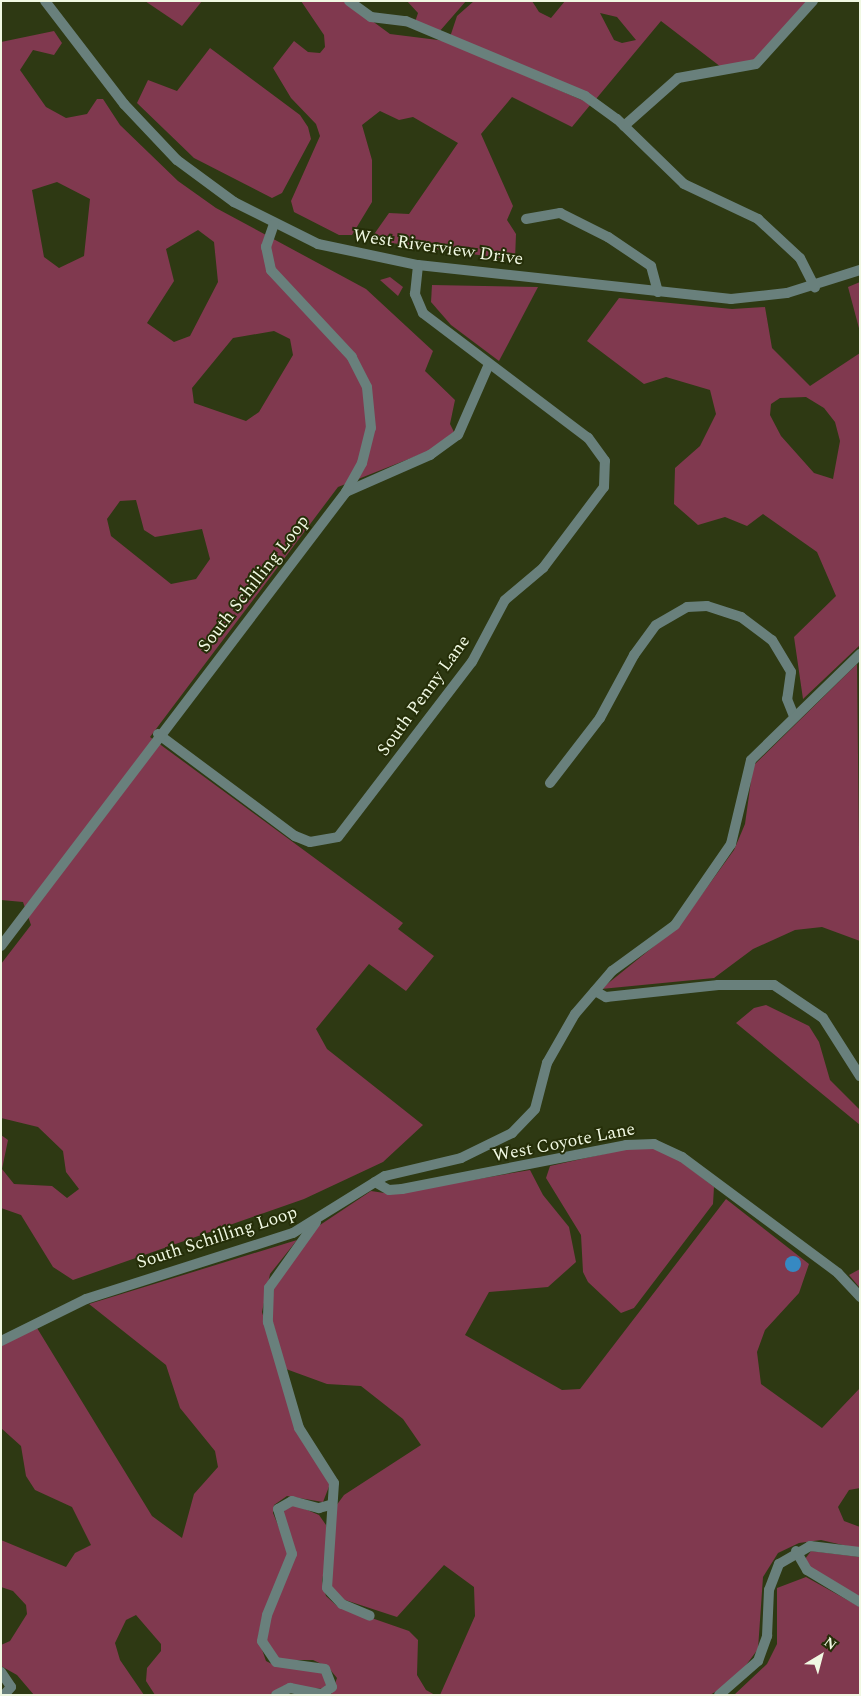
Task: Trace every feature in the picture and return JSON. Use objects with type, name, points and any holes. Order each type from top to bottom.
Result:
[{"type":"street","name":"West Riverview Drive","points":[[45,1],[164,148],[200,179],[274,224],[354,254],[418,265],[658,292],[731,298],[815,287],[860,270]]},
{"type":"street","points":[[349,1],[371,17],[406,21],[568,88],[624,126],[684,184],[758,219],[788,244],[810,272],[815,287]]},
{"type":"street","points":[[624,126],[678,78],[756,64],[813,1]]},
{"type":"street","points":[[526,219],[560,213],[608,237],[651,266],[658,292]]},
{"type":"street","name":"South Schilling Loop","points":[[1,946],[158,734],[346,492],[369,442],[367,387],[352,357],[271,270],[266,247],[274,224]]},
{"type":"street","name":"South Penny Lane","points":[[158,734],[295,836],[326,841],[347,828],[472,662],[505,600],[543,568],[604,487],[606,468],[600,450],[423,313],[415,294],[418,265]]},
{"type":"street","points":[[346,492],[430,455],[458,435],[489,364]]},
{"type":"street","points":[[550,783],[600,718],[634,655],[656,625],[687,607],[732,613],[772,640],[792,672],[787,699],[794,716]]},
{"type":"street","name":"South Schilling Loop","points":[[1,1341],[86,1299],[271,1241],[316,1221],[375,1182],[484,1149],[527,1121],[558,1039],[594,991],[612,971],[675,925],[731,844],[751,760],[794,716],[860,654]]},
{"type":"street","points":[[594,991],[606,997],[718,985],[774,985],[823,1018],[860,1076]]},
{"type":"street","name":"West Coyote Lane","points":[[375,1182],[389,1190],[402,1189],[626,1145],[654,1144],[682,1156],[838,1273],[860,1297]]},
{"type":"street","points":[[316,1221],[275,1278],[267,1309],[299,1428],[334,1483],[330,1505],[327,1588],[342,1604],[370,1616]]},
{"type":"street","points":[[276,1695],[290,1688],[322,1694],[332,1687],[324,1668],[276,1662],[262,1641],[267,1615],[292,1554],[278,1510],[292,1501],[319,1508],[330,1505]]},
{"type":"street","points":[[719,1695],[758,1660],[767,1636],[773,1572],[796,1551],[824,1545],[860,1552]]},
{"type":"street","points":[[796,1551],[807,1570],[860,1602]]},
{"type":"street","points":[[1,1672],[11,1686],[4,1695]]},
{"type":"shaded area","points":[[145,1],[202,1],[182,26]]},
{"type":"shaded area","points":[[301,1],[345,1],[390,34],[446,41],[591,104],[572,127],[512,97],[481,134],[513,206],[507,220],[516,234],[515,260],[370,240],[389,213],[409,214],[458,143],[413,117],[399,120],[380,111],[362,125],[372,160],[372,202],[352,235],[339,235],[294,212],[291,201],[320,136],[316,124],[291,98],[273,68],[294,41],[308,52],[320,53],[325,47],[324,35]]},
{"type":"shaded area","points":[[407,1],[466,1],[439,32],[415,22],[418,13]]},
{"type":"shaded area","points":[[474,1],[532,1],[539,12],[551,18],[565,1],[808,1],[754,61],[721,67],[661,21],[596,99],[450,37],[457,16]],"holes":[[[600,13],[617,17],[636,40],[622,43],[614,40]]]},
{"type":"shaded area","points":[[54,31],[62,43],[54,55],[33,50],[20,70],[46,107],[66,118],[87,114],[97,99],[103,99],[120,125],[178,181],[216,208],[366,289],[433,351],[425,371],[455,400],[450,424],[454,432],[429,451],[338,487],[150,737],[403,923],[398,929],[434,956],[406,991],[369,964],[316,1029],[327,1049],[423,1125],[383,1162],[304,1199],[73,1280],[53,1267],[21,1215],[1,1208],[1,1135],[8,1140],[2,1169],[14,1184],[52,1186],[67,1198],[79,1189],[66,1172],[63,1151],[38,1127],[1,1118],[1,964],[31,925],[23,902],[1,900],[1,42]],"holes":[[[57,182],[90,199],[84,256],[59,268],[44,257],[32,190]],[[198,230],[214,242],[218,282],[190,336],[174,342],[147,323],[174,281],[166,249]],[[274,331],[290,339],[293,355],[259,412],[246,421],[194,403],[192,388],[233,338]],[[136,500],[144,530],[155,537],[202,529],[210,559],[196,579],[171,584],[111,536],[107,519],[120,501]]]},
{"type":"shaded area","points":[[210,48],[300,115],[308,127],[311,139],[282,193],[272,198],[194,158],[137,103],[148,80],[177,91]]},
{"type":"shaded area","points":[[390,277],[403,287],[398,296],[380,280]]},
{"type":"shaded area","points":[[860,282],[860,332],[848,287]]},
{"type":"shaded area","points":[[432,285],[538,287],[499,361],[451,325],[431,302]]},
{"type":"shaded area","points":[[619,298],[732,309],[765,307],[772,348],[810,386],[860,353],[860,645],[803,699],[794,637],[836,596],[817,552],[763,514],[747,526],[725,517],[698,525],[674,504],[675,468],[700,446],[716,414],[710,390],[666,377],[644,384],[587,341]],"holes":[[[806,397],[824,408],[835,422],[840,441],[833,479],[814,473],[781,436],[770,415],[771,404],[780,398]]]},
{"type":"shaded area","points":[[857,664],[860,941],[822,927],[795,930],[753,949],[714,978],[601,989],[679,926],[734,850],[745,824],[753,766]]},
{"type":"shaded area","points":[[766,1005],[809,1026],[819,1042],[830,1080],[860,1110],[860,1125],[736,1023],[754,1008]]},
{"type":"shaded area","points":[[654,1148],[679,1160],[714,1187],[713,1204],[634,1308],[621,1313],[588,1282],[583,1272],[581,1235],[546,1178],[550,1166],[626,1149]]},
{"type":"shaded area","points":[[530,1170],[543,1195],[569,1227],[576,1262],[548,1287],[489,1292],[465,1335],[562,1390],[580,1389],[726,1199],[809,1264],[799,1293],[765,1330],[757,1352],[761,1384],[822,1428],[860,1388],[860,1488],[849,1490],[838,1507],[844,1521],[860,1527],[860,1549],[821,1540],[799,1543],[778,1553],[763,1577],[758,1649],[735,1680],[710,1695],[440,1695],[475,1616],[474,1587],[444,1565],[397,1617],[339,1598],[331,1585],[333,1510],[344,1495],[421,1445],[403,1419],[361,1386],[327,1384],[286,1369],[271,1316],[274,1285],[317,1227],[371,1191],[391,1194]]},
{"type":"shaded area","points":[[297,1240],[270,1274],[262,1312],[297,1431],[330,1484],[323,1502],[287,1496],[274,1505],[273,1513],[290,1554],[263,1613],[258,1638],[266,1661],[276,1666],[309,1666],[328,1677],[325,1689],[283,1686],[269,1695],[155,1695],[146,1681],[147,1668],[161,1651],[161,1644],[136,1615],[126,1620],[115,1643],[120,1660],[144,1695],[34,1695],[17,1675],[1,1666],[1,1645],[10,1641],[27,1614],[26,1605],[13,1591],[1,1587],[1,1540],[66,1567],[75,1553],[91,1545],[72,1507],[35,1490],[26,1476],[21,1446],[1,1428],[1,1345],[37,1328],[152,1516],[182,1538],[194,1494],[218,1467],[215,1451],[180,1408],[166,1365],[89,1304]]},
{"type":"shaded area","points":[[860,1269],[860,1288],[849,1275]]},
{"type":"shaded area","points":[[291,1503],[319,1515],[326,1525],[327,1554],[322,1581],[326,1596],[337,1606],[409,1631],[418,1640],[417,1675],[426,1690],[435,1695],[331,1695],[337,1678],[328,1667],[313,1660],[280,1660],[265,1643],[268,1618],[295,1555],[281,1515]]},
{"type":"shaded area","points":[[811,1551],[860,1557],[860,1597],[809,1567],[805,1559]]},
{"type":"shaded area","points":[[806,1577],[860,1607],[860,1695],[734,1695],[767,1664],[777,1644],[777,1588]]},
{"type":"water","points":[[793,1256],[801,1264],[793,1272],[785,1264]]}]
